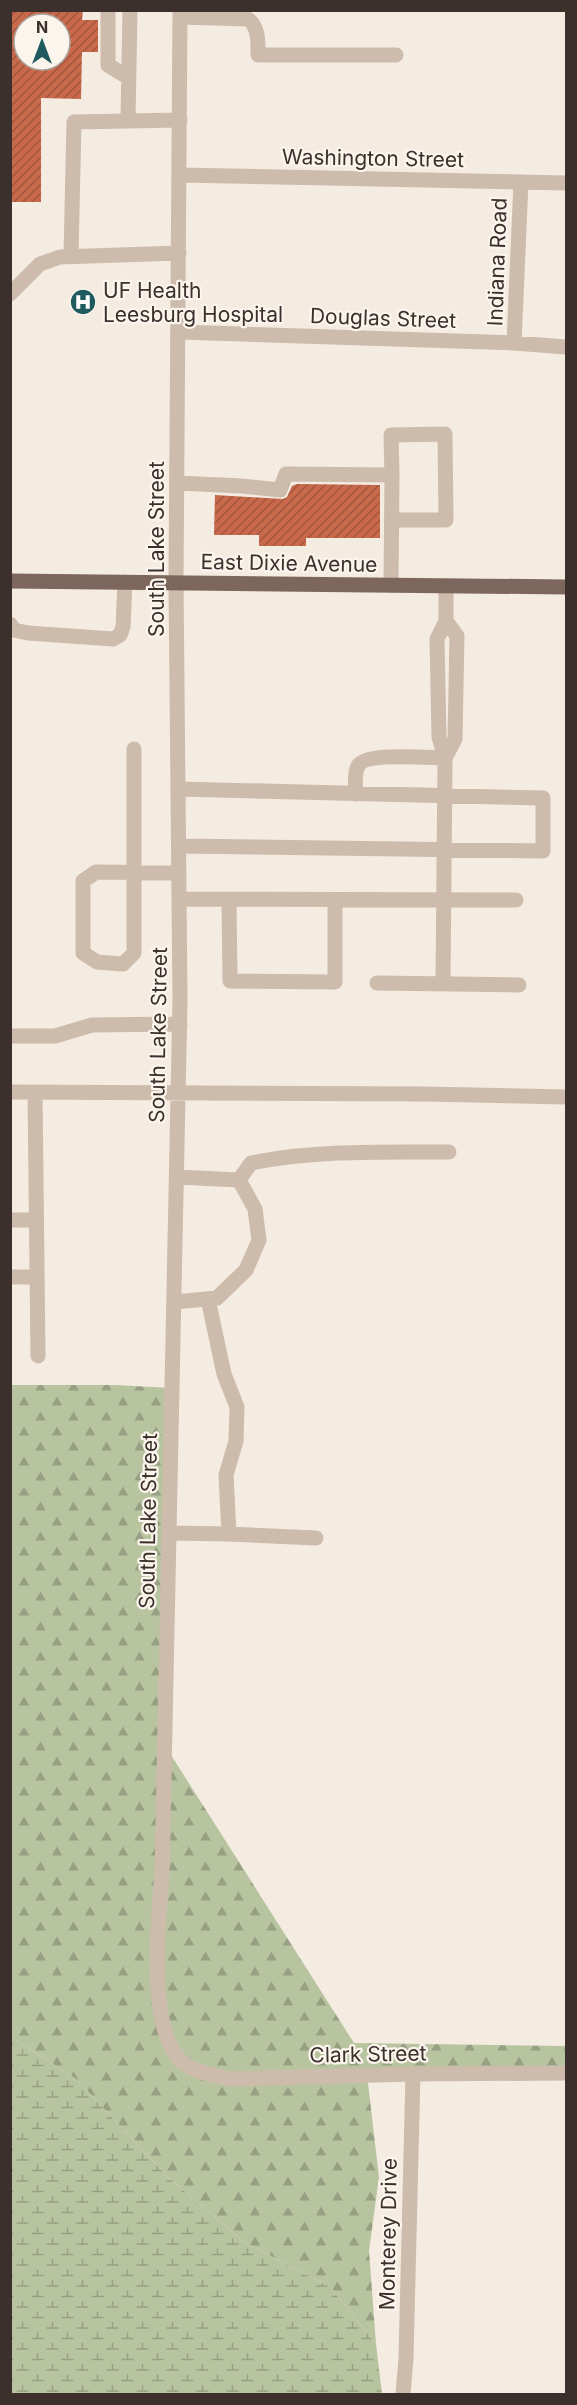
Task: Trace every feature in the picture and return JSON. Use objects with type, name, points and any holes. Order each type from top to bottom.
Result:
[{"type":"main road","name":"East Dixie Avenue","points":[[10,581],[567,587]]},
{"type":"street","points":[[108,10],[108,65],[129,78]]},
{"type":"street","points":[[128,120],[130,10]]},
{"type":"street","points":[[180,14],[248,19],[253,22],[256,30],[258,55],[396,55]]},
{"type":"street","name":"South Lake Street","points":[[177,2056],[164,2025],[158,1987],[157,1949],[162,1872],[180,1024],[176,583],[180,14]]},
{"type":"street","points":[[71,256],[74,122],[180,120]]},
{"type":"street","name":"Washington Street","points":[[179,175],[567,183]]},
{"type":"street","name":"Indiana Road","points":[[514,343],[521,182]]},
{"type":"street","points":[[10,294],[40,264],[60,257],[179,253]]},
{"type":"street","name":"Douglas Street","points":[[179,332],[514,343],[567,347]]},
{"type":"street","points":[[391,585],[391,435],[445,434],[446,520],[392,520]]},
{"type":"street","points":[[177,483],[280,490],[286,474],[392,475]]},
{"type":"street","points":[[10,624],[14,630],[28,633],[113,639],[120,635],[123,627],[125,582]]},
{"type":"street","points":[[443,984],[445,758],[439,737],[437,639],[446,621],[446,586]]},
{"type":"street","points":[[445,758],[455,739],[457,636],[446,621]]},
{"type":"street","points":[[438,709],[455,710]]},
{"type":"street","points":[[134,749],[135,872],[134,953],[123,964],[97,962],[83,953],[83,880],[96,872],[135,872],[179,873]]},
{"type":"street","points":[[355,794],[358,766],[365,760],[386,757],[445,758]]},
{"type":"street","points":[[178,789],[543,798],[543,851],[179,846]]},
{"type":"street","points":[[179,899],[516,900]]},
{"type":"street","points":[[229,900],[230,981],[335,982],[335,900]]},
{"type":"street","points":[[377,983],[519,985]]},
{"type":"street","points":[[10,1036],[55,1036],[92,1024],[180,1024]]},
{"type":"street","points":[[10,1092],[567,1097]]},
{"type":"street","points":[[35,1092],[38,1356]]},
{"type":"street","points":[[239,1180],[251,1163],[282,1157],[352,1152],[449,1152]]},
{"type":"street","points":[[177,1177],[239,1180]]},
{"type":"street","points":[[174,1302],[217,1298],[246,1270],[259,1240],[255,1209],[239,1180]]},
{"type":"street","points":[[10,1220],[36,1220]]},
{"type":"street","points":[[10,1276],[37,1276]]},
{"type":"street","points":[[208,1299],[224,1374],[237,1407],[236,1441],[226,1475],[229,1534]]},
{"type":"street","points":[[169,1533],[316,1538]]},
{"type":"street","name":"Clark Street","points":[[177,2056],[184,2063],[201,2072],[230,2079],[567,2073]]},
{"type":"street","name":"Monterey Drive","points":[[403,2394],[406,2358],[412,2074]]},
{"type":"green space","points":[[10,1385],[115,1385],[172,1388],[164,1744],[354,2043],[566,2046],[566,2075],[367,2075],[379,2177],[369,2251],[376,2344],[330,2287],[244,2242],[169,2178],[76,2079],[11,2037]]},
{"type":"green space","points":[[11,2037],[76,2079],[169,2178],[244,2242],[330,2287],[376,2344],[382,2394],[11,2394]]},
{"type":"building","points":[[10,10],[83,10],[82,20],[98,20],[98,52],[82,52],[81,99],[41,98],[41,202],[10,202]]},
{"type":"building","points":[[297,484],[380,485],[380,538],[306,538],[306,546],[259,546],[259,535],[214,535],[215,495],[283,499],[287,497],[292,486]]},
{"type":"place","name":"UF Health Leesburg Hospital","points":[[83,302]]}]
